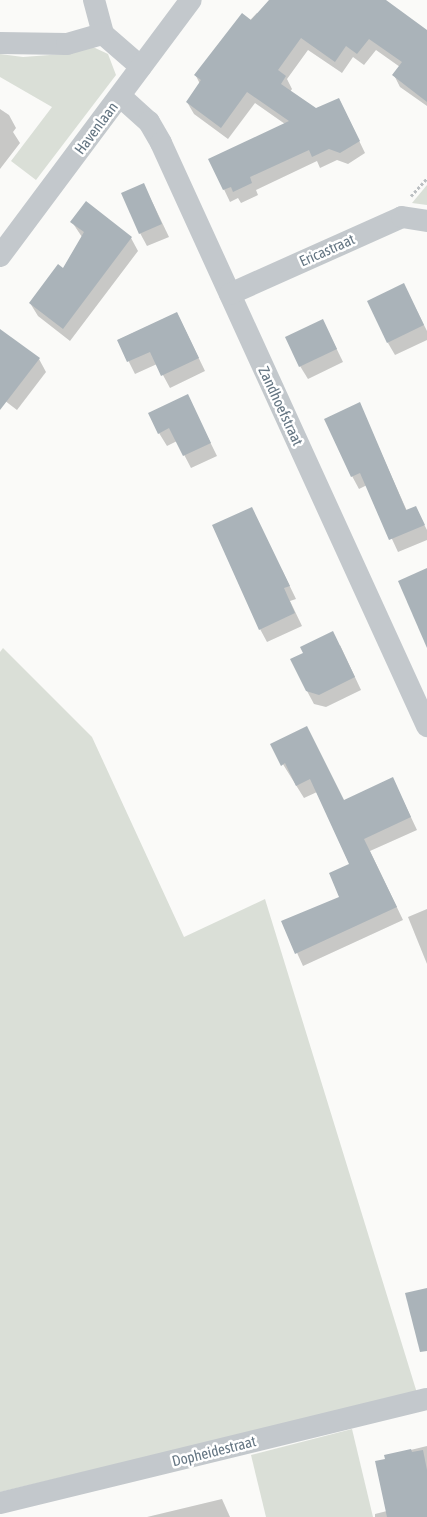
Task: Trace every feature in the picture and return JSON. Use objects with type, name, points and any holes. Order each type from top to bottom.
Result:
[{"type":"street","points":[[94,0],[103,34],[141,67]]},
{"type":"street","name":"Havenlaan","points":[[0,256],[191,0]]},
{"type":"street","points":[[0,43],[67,44],[103,34]]},
{"type":"street","name":"Zandhoefstraat","points":[[120,96],[149,122],[230,294],[427,726]]},
{"type":"street","name":"Ericastraat","points":[[230,294],[402,217],[427,221]]},
{"type":"street","name":"Dopheidestraat","points":[[0,1503],[427,1399]]},
{"type":"shaded area","points":[[93,47],[108,54],[116,75],[36,180],[11,161],[52,107],[0,77],[0,54],[23,57],[63,54]]},
{"type":"shaded area","points":[[427,185],[427,205],[412,203]]},
{"type":"shaded area","points":[[3,648],[92,737],[184,937],[265,899],[417,1393],[0,1492],[0,652]]},
{"type":"shaded area","points":[[352,1429],[373,1517],[266,1517],[251,1455]]},
{"type":"building","points":[[269,0],[386,0],[427,30],[427,102],[392,75],[402,62],[369,39],[357,54],[346,46],[335,62],[301,38],[278,70],[286,76],[281,84],[316,108],[339,98],[360,141],[340,153],[329,149],[312,157],[309,150],[250,177],[252,183],[233,192],[231,187],[223,190],[208,159],[289,121],[247,92],[221,128],[186,102],[201,80],[194,75],[242,13],[251,20]]},
{"type":"building","points":[[144,183],[162,224],[139,234],[121,193]]},
{"type":"building","points":[[86,201],[132,237],[63,329],[29,303],[58,264],[63,268],[84,232],[70,222]]},
{"type":"building","points":[[404,283],[424,325],[387,343],[367,301]]},
{"type":"building","points":[[177,312],[199,358],[161,376],[150,352],[127,362],[117,340]]},
{"type":"building","points":[[323,319],[337,349],[299,367],[285,337]]},
{"type":"building","points":[[0,329],[40,358],[0,410]]},
{"type":"building","points":[[188,394],[211,443],[183,456],[169,428],[158,434],[148,413]]},
{"type":"building","points":[[360,402],[406,510],[416,506],[425,525],[389,540],[360,473],[351,477],[324,419]]},
{"type":"building","points":[[252,507],[290,586],[284,588],[295,613],[259,630],[212,525]]},
{"type":"building","points":[[427,568],[427,648],[398,581]]},
{"type":"building","points":[[333,631],[355,677],[319,695],[306,691],[290,659],[303,653],[300,647]]},
{"type":"building","points":[[307,726],[344,800],[393,777],[411,817],[364,839],[397,907],[295,954],[281,921],[339,897],[329,873],[349,864],[310,779],[296,786],[285,763],[281,766],[270,744]]},
{"type":"building","points":[[427,1288],[427,1351],[420,1352],[405,1293]]},
{"type":"building","points":[[411,1449],[412,1452],[423,1450],[427,1470],[427,1517],[387,1517],[375,1461],[385,1459],[384,1455]]}]
